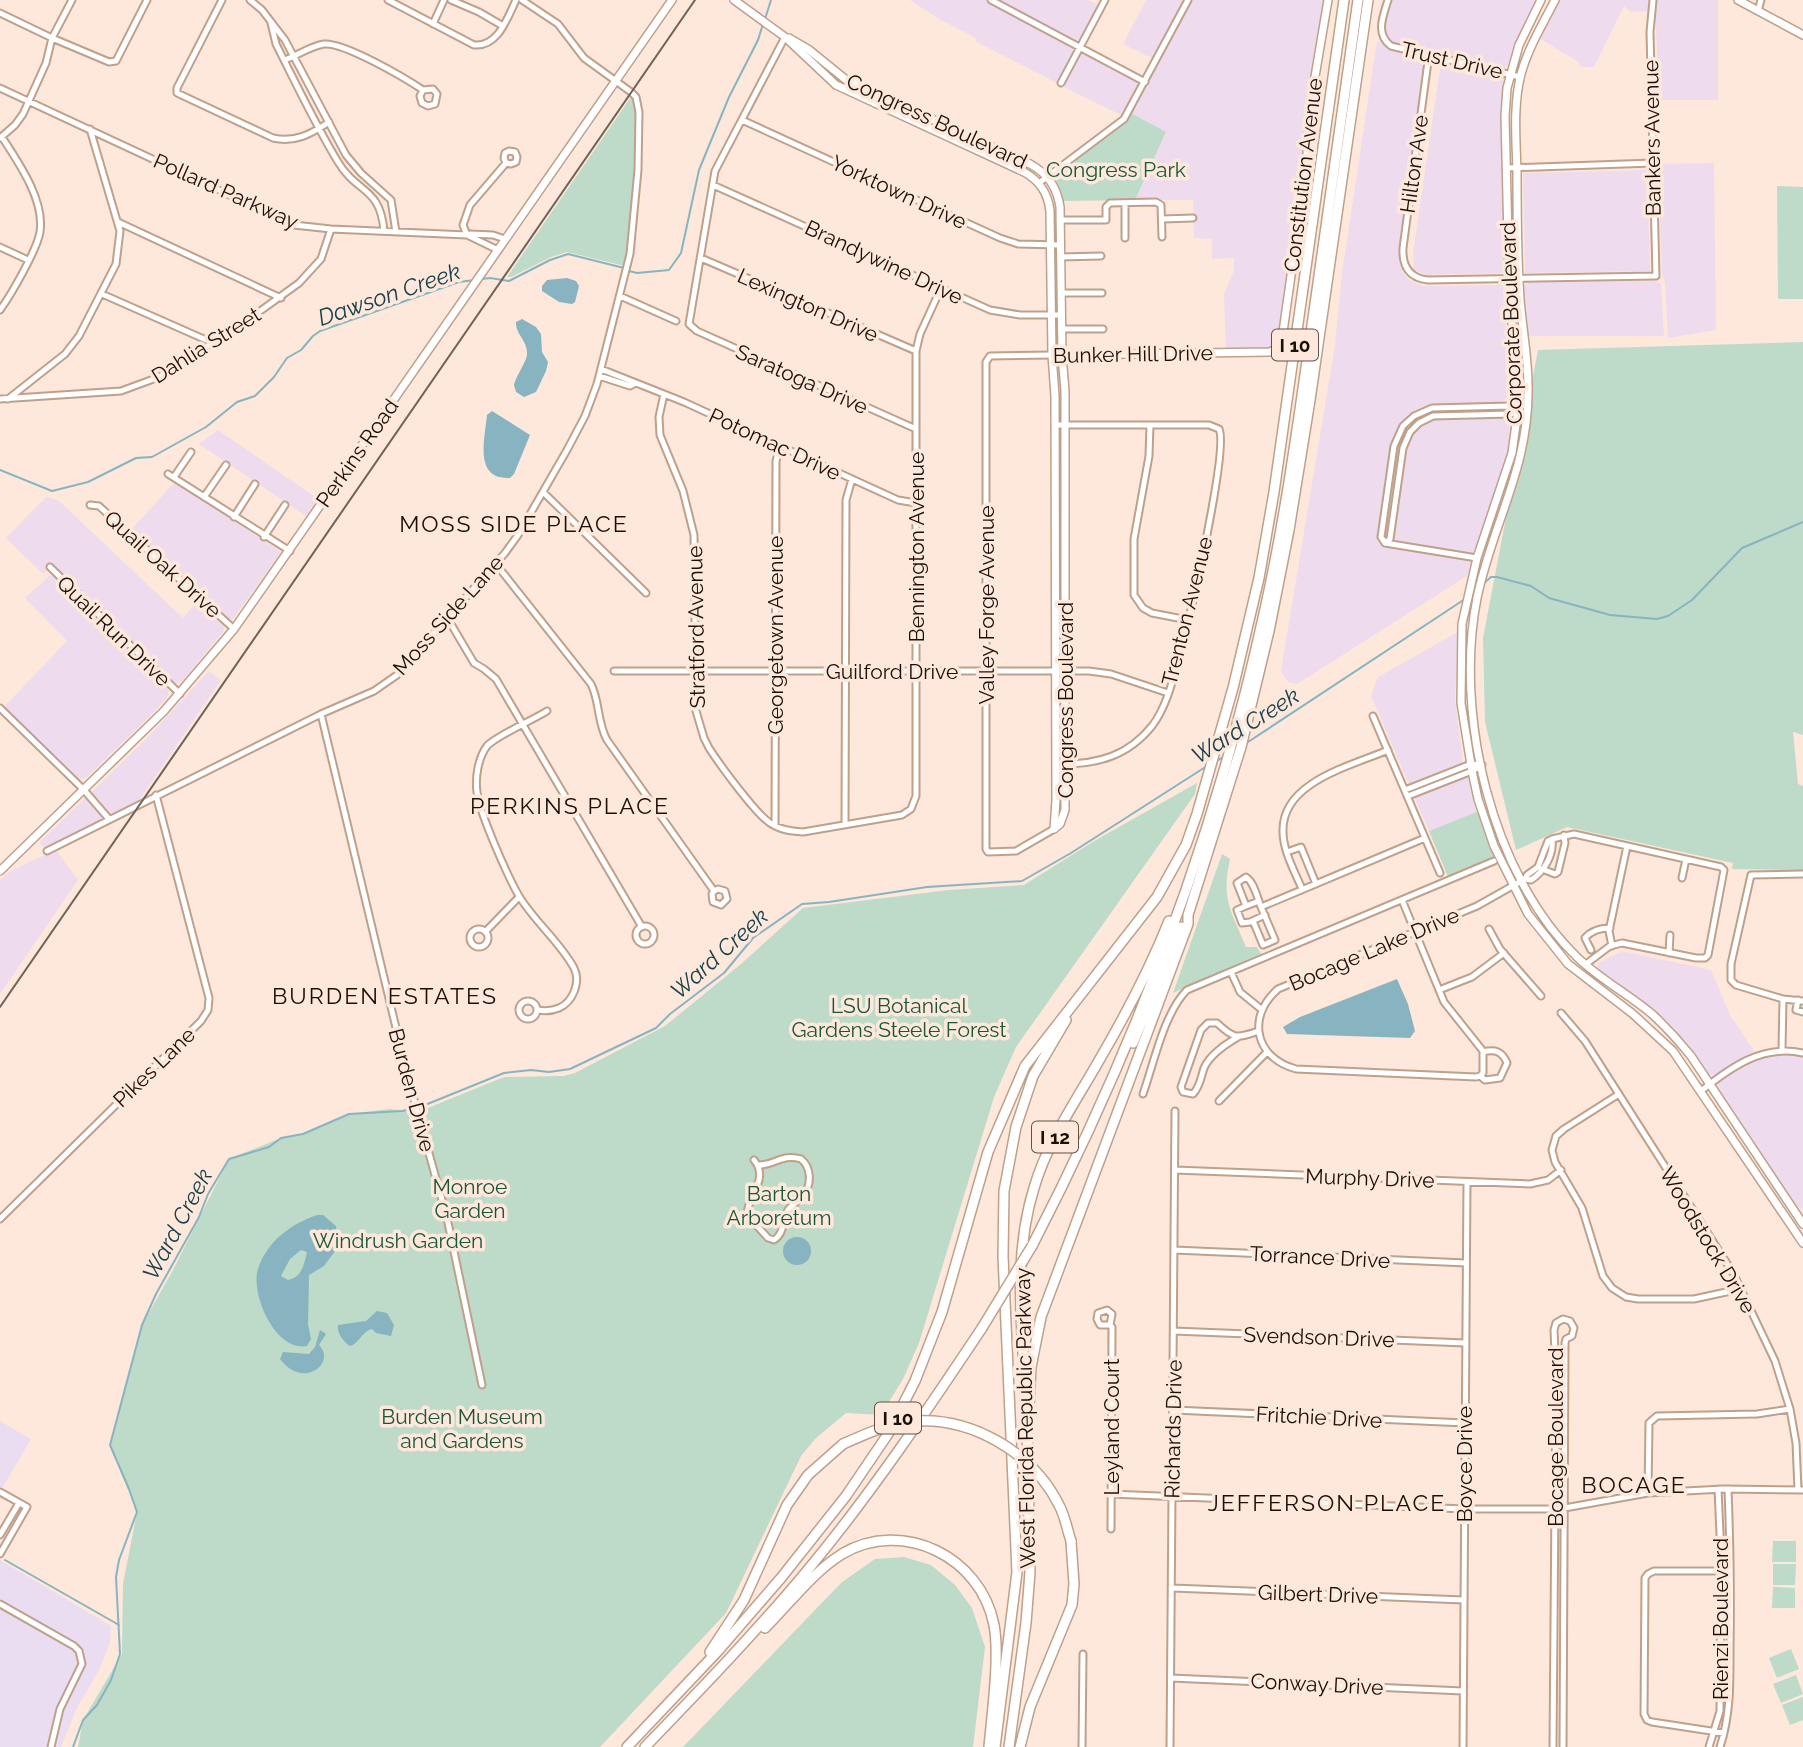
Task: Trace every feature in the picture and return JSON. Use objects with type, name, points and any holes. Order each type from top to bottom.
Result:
[{"type":"highway","name":"I 10","points":[[627,1747],[695,1676],[781,1578],[863,1473],[898,1417],[942,1311],[988,1152],[1005,1107],[1025,1066],[1157,897],[1192,830],[1233,688],[1259,578],[1274,492],[1344,0]]},
{"type":"highway","name":"I 10","points":[[645,1747],[725,1664],[813,1564],[901,1447],[982,1328],[1032,1246],[1093,1123],[1166,948],[1215,804],[1263,619],[1285,510],[1358,0]]},
{"type":"highway","points":[[1028,1425],[1031,1367],[1041,1317],[1188,924],[1188,915],[1250,710],[1269,631],[1289,530],[1368,0]]},
{"type":"highway","name":"West Florida Republic Parkway","points":[[1009,1747],[1026,1623],[1030,1572],[1028,1425],[1019,1287],[1021,1243],[1034,1187],[1057,1132],[1150,968],[1181,893],[1191,876]]},
{"type":"highway","points":[[1093,1123],[1106,1105],[1188,915]]},
{"type":"highway","points":[[995,1747],[1017,1572],[1002,1232],[1006,1180],[1016,1127],[1033,1076],[1085,988]]},
{"type":"highway","points":[[695,1676],[744,1600],[787,1505],[808,1475],[843,1444],[886,1427],[915,1421],[941,1423],[983,1434],[1009,1448],[1031,1466],[1060,1506],[1071,1541],[1074,1584],[1072,1605],[1030,1707],[1020,1747]]},
{"type":"highway","points":[[725,1664],[740,1653],[819,1573],[841,1555],[883,1541],[902,1541],[927,1546],[963,1567],[981,1588],[989,1606],[996,1646],[989,1747]]},
{"type":"street","points":[[0,310],[40,232],[37,207],[27,178],[1,138],[15,125],[28,101],[46,64],[52,38],[72,0]]},
{"type":"street","points":[[0,13],[109,62],[116,61],[147,0]]},
{"type":"street","points":[[222,0],[177,88],[177,93],[273,138],[290,140],[329,122]]},
{"type":"street","points":[[250,0],[262,10],[285,40],[352,163],[391,200],[396,232]]},
{"type":"street","points":[[388,0],[474,45],[482,46],[490,44],[516,0]]},
{"type":"street","points":[[433,24],[444,0]]},
{"type":"street","points":[[451,0],[503,26]]},
{"type":"street","name":"Moss Side Lane","points":[[47,851],[321,714],[374,691],[397,675],[519,535],[584,416],[600,373],[630,254],[638,170],[639,111],[634,95],[584,58],[558,24],[522,0]]},
{"type":"street","name":"Perkins Road","points":[[0,871],[180,694],[234,629],[672,0]]},
{"type":"street","name":"Congress Boulevard","points":[[734,0],[776,29],[825,76],[846,91],[1024,172],[1039,183],[1049,205],[1055,396],[1054,829]]},
{"type":"street","points":[[991,0],[1145,82]]},
{"type":"street","points":[[1061,83],[1105,0]]},
{"type":"street","points":[[1039,183],[1122,121],[1188,0]]},
{"type":"street","name":"Constitution Avenue","points":[[1278,350],[1282,341],[1306,170],[1310,106],[1328,0]]},
{"type":"street","name":"Trust Drive","points":[[1388,0],[1381,34],[1384,41],[1391,46],[1520,77]]},
{"type":"street","name":"Corporate Boulevard","points":[[1555,0],[1534,41],[1520,77],[1516,100],[1519,279],[1528,410],[1523,449],[1490,552],[1474,614],[1471,645],[1472,705],[1482,765],[1498,826],[1546,921],[1586,964],[1671,1032],[1691,1056],[1802,1219]]},
{"type":"street","name":"Bankers Avenue","points":[[1519,279],[1656,276],[1650,32],[1653,0]]},
{"type":"street","points":[[1738,0],[1803,35]]},
{"type":"street","points":[[1758,11],[1761,0]]},
{"type":"street","points":[[1540,1],[1545,18]]},
{"type":"street","name":"Corporate Boulevard","points":[[1540,1],[1519,45],[1507,88],[1505,116],[1509,279],[1518,410],[1512,453],[1476,561],[1462,624],[1461,703],[1471,767],[1478,799],[1494,846],[1528,914],[1550,944],[1588,981],[1656,1033],[1673,1051],[1803,1243]]},
{"type":"street","points":[[1532,16],[1537,21],[1534,41]]},
{"type":"street","points":[[271,23],[276,44],[345,173],[379,205],[384,231]]},
{"type":"street","points":[[701,258],[718,163],[785,37]]},
{"type":"street","name":"Congress Boulevard","points":[[785,37],[808,49],[845,79],[1030,164],[1047,176],[1057,195],[1060,220],[1065,425],[1065,801],[1063,818],[1054,829]]},
{"type":"street","points":[[284,60],[317,46],[333,44],[348,49],[423,90]]},
{"type":"street","name":"Hilton Ave","points":[[1429,54],[1403,261],[1410,272],[1421,279],[1509,279]]},
{"type":"street","name":"Pollard Parkway","points":[[0,88],[294,225],[493,236],[505,239]]},
{"type":"street","points":[[1507,88],[1513,91],[1516,100]]},
{"type":"street","name":"Yorktown Drive","points":[[742,120],[1000,238],[1018,244],[1060,245]]},
{"type":"street","points":[[4,399],[65,354],[79,335],[116,264],[119,251],[118,222],[90,129]]},
{"type":"street","points":[[467,235],[463,225],[470,205],[506,163]]},
{"type":"street","points":[[1506,168],[1653,163]]},
{"type":"street","name":"Brandywine Drive","points":[[713,186],[996,312],[1061,315]]},
{"type":"street","points":[[1060,220],[1105,220],[1108,204],[1158,202],[1161,205],[1162,237]]},
{"type":"street","points":[[1125,203],[1125,238]]},
{"type":"street","points":[[1507,213],[1511,213],[1518,223]]},
{"type":"street","points":[[1162,219],[1193,218]]},
{"type":"street","points":[[118,222],[281,298]]},
{"type":"street","name":"Dahlia Street","points":[[4,399],[121,391],[159,377],[281,298],[316,265],[328,242],[331,229]]},
{"type":"street","name":"Pollard Parkway","points":[[467,235],[498,250]]},
{"type":"street","points":[[0,247],[28,260]]},
{"type":"street","points":[[1060,257],[1101,256]]},
{"type":"street","name":"Saratoga Drive","points":[[701,258],[688,320],[690,326],[709,337],[916,429]]},
{"type":"street","name":"Lexington Drive","points":[[701,258],[916,351]]},
{"type":"street","points":[[1509,279],[1519,279]]},
{"type":"street","name":"Bennington Avenue","points":[[845,825],[902,815],[911,809],[916,796],[916,351],[920,334],[940,288]]},
{"type":"street","points":[[102,293],[213,343]]},
{"type":"street","points":[[1061,293],[1102,293]]},
{"type":"street","points":[[620,296],[676,321]]},
{"type":"street","points":[[1061,329],[1103,329]]},
{"type":"street","name":"Bunker Hill Drive","points":[[988,358],[1278,350]]},
{"type":"street","name":"Valley Forge Avenue","points":[[988,358],[986,849],[988,852],[1016,851],[1054,829]]},
{"type":"street","name":"Potomac Drive","points":[[600,373],[630,386],[634,384],[664,394],[898,500],[916,503]]},
{"type":"street","name":"Stratford Avenue","points":[[664,394],[659,417],[660,435],[686,500],[694,535],[696,711],[704,738],[716,758],[761,815],[775,826]]},
{"type":"street","points":[[1476,561],[1385,543],[1381,537],[1396,442],[1403,426],[1420,412],[1432,408],[1510,405],[1518,410]]},
{"type":"street","points":[[1469,406],[1469,415]]},
{"type":"street","points":[[1385,543],[1390,539],[1404,445],[1410,432],[1433,416],[1511,414],[1518,410],[1528,410]]},
{"type":"street","points":[[1420,412],[1425,420]]},
{"type":"street","points":[[1055,425],[1150,425],[1149,456],[1134,539],[1134,595],[1143,608],[1152,613],[1188,620]]},
{"type":"street","name":"Trenton Avenue","points":[[1056,765],[1104,760],[1139,740],[1152,726],[1168,693],[1188,620],[1217,481],[1222,437],[1219,429],[1209,425],[1150,425]]},
{"type":"street","points":[[1396,442],[1404,445]]},
{"type":"street","name":"Georgetown Avenue","points":[[775,826],[776,461],[780,446]]},
{"type":"street","points":[[191,452],[171,476],[290,551]]},
{"type":"street","points":[[204,497],[226,465]]},
{"type":"street","points":[[775,826],[803,832],[845,825],[846,500],[852,479]]},
{"type":"street","points":[[234,517],[256,484]]},
{"type":"street","points":[[543,492],[646,593]]},
{"type":"street","points":[[1389,493],[1397,494]]},
{"type":"street","points":[[264,537],[285,505]]},
{"type":"street","name":"Quail Oak Drive","points":[[90,506],[99,506],[234,629]]},
{"type":"street","points":[[1055,507],[1065,507]]},
{"type":"street","points":[[496,564],[591,684],[597,695],[601,730],[714,891]]},
{"type":"street","name":"Quail Run Drive","points":[[50,568],[180,694]]},
{"type":"street","points":[[1055,590],[1065,589]]},
{"type":"street","points":[[448,619],[474,663],[496,679],[642,927]]},
{"type":"street","name":"Guilford Drive","points":[[614,671],[1101,672],[1168,693]]},
{"type":"street","points":[[0,708],[109,819]]},
{"type":"street","points":[[538,1010],[560,1008],[571,998],[577,984],[575,969],[519,897],[494,842],[477,793],[478,766],[488,746],[504,734],[547,711]]},
{"type":"street","name":"Burden Drive","points":[[321,714],[413,1099],[449,1227],[482,1385]]},
{"type":"street","points":[[1373,716],[1440,873]]},
{"type":"street","points":[[1302,890],[1287,852],[1283,833],[1285,818],[1302,790],[1318,779],[1388,750]]},
{"type":"street","points":[[1407,793],[1482,765]]},
{"type":"street","name":"Pikes Lane","points":[[0,1219],[201,1021],[208,1010],[209,998],[156,795]]},
{"type":"street","points":[[1056,800],[1065,801]]},
{"type":"street","points":[[1541,868],[1553,844],[1552,839],[1574,834],[1721,867],[1725,874],[1708,955],[1701,959],[1622,943],[1612,946],[1586,964]]},
{"type":"street","name":"Bocage Lake Drive","points":[[1261,1009],[1278,989],[1477,906],[1524,880],[1531,880],[1541,868],[1559,873],[1564,835]]},
{"type":"street","points":[[1265,915],[1242,923],[1237,910],[1302,890],[1425,838]]},
{"type":"street","points":[[1612,946],[1610,928],[1627,846]]},
{"type":"street","points":[[1287,852],[1301,847],[1316,884]]},
{"type":"street","points":[[1682,878],[1686,859]]},
{"type":"street","points":[[1143,1094],[1172,1012],[1188,990],[1494,861]]},
{"type":"street","points":[[1803,874],[1751,875],[1731,964],[1731,981],[1736,985],[1783,999],[1800,1001],[1796,1010],[1803,1012]]},
{"type":"street","points":[[1246,906],[1237,883],[1246,877],[1250,879],[1275,940],[1263,945],[1252,921]]},
{"type":"street","points":[[485,931],[519,897]]},
{"type":"street","points":[[1402,900],[1444,1002],[1483,1052],[1483,1073],[1480,1076]]},
{"type":"street","points":[[1591,950],[1585,938],[1587,935],[1602,928],[1610,928]]},
{"type":"street","points":[[1489,929],[1504,953],[1541,996]]},
{"type":"street","points":[[1670,935],[1670,953]]},
{"type":"street","points":[[1439,990],[1472,977],[1504,953]]},
{"type":"street","points":[[1231,972],[1240,992],[1261,1009],[1259,1037],[1267,1052],[1275,1061],[1296,1069],[1480,1076],[1485,1080],[1500,1078],[1507,1063],[1503,1054],[1497,1051],[1483,1052]]},
{"type":"street","points":[[1782,1050],[1783,999]]},
{"type":"street","name":"Woodstock Drive","points":[[1561,1013],[1585,1041],[1740,1289],[1775,1361],[1790,1409],[1801,1490]]},
{"type":"street","points":[[1238,1037],[1230,1035],[1217,1023],[1208,1023],[1201,1030],[1181,1087],[1183,1092],[1193,1094],[1197,1090],[1205,1065],[1228,1043],[1259,1031]]},
{"type":"street","points":[[1701,1091],[1748,1058],[1782,1050],[1803,1053]]},
{"type":"street","points":[[1219,1101],[1267,1052]]},
{"type":"street","points":[[1619,1094],[1556,1136],[1552,1150],[1555,1162],[1582,1208],[1604,1276],[1612,1288],[1626,1297],[1694,1298],[1740,1289]]},
{"type":"street","name":"Richards Drive","points":[[1170,1747],[1175,1111]]},
{"type":"street","points":[[791,1156],[801,1159],[808,1169],[806,1191],[789,1209],[780,1234],[774,1240],[768,1238],[747,1215],[749,1203],[758,1188],[756,1162],[764,1165],[791,1156]]},
{"type":"street","name":"Murphy Drive","points":[[1175,1170],[1530,1184],[1548,1180],[1561,1170]]},
{"type":"street","name":"Boyce Drive","points":[[1463,1747],[1467,1182]]},
{"type":"street","points":[[1790,1224],[1802,1219]]},
{"type":"street","name":"Torrance Drive","points":[[1174,1250],[1466,1263]]},
{"type":"street","name":"Bocage Boulevard","points":[[1553,1747],[1556,1374],[1554,1331],[1556,1323],[1563,1319],[1570,1321],[1574,1328],[1572,1336],[1566,1339],[1565,1343],[1563,1747]]},
{"type":"street","name":"Leyland Court","points":[[1110,1325],[1111,1530]]},
{"type":"street","name":"Svendson Drive","points":[[1174,1331],[1465,1343]]},
{"type":"street","points":[[1648,1493],[1648,1423],[1657,1416],[1763,1413],[1790,1409]]},
{"type":"street","name":"Fritchie Drive","points":[[1174,1410],[1465,1423]]},
{"type":"street","points":[[1111,1494],[1464,1509],[1555,1509],[1648,1493],[1718,1489],[1801,1490]]},
{"type":"street","name":"Rienzi Boulevard","points":[[1709,1747],[1720,1711],[1721,1571],[1718,1489]]},
{"type":"street","name":"Rienzi Boulevard","points":[[1720,1747],[1730,1698],[1728,1489]]},
{"type":"street","points":[[0,1492],[27,1507],[0,1554]]},
{"type":"street","points":[[0,1535],[19,1503]]},
{"type":"street","points":[[1724,1733],[1647,1720],[1644,1714],[1646,1578],[1654,1572],[1730,1571]]},
{"type":"street","name":"Gilbert Drive","points":[[1173,1588],[1463,1600]]},
{"type":"street","points":[[0,1604],[74,1646],[81,1655],[81,1668],[60,1709],[51,1747]]},
{"type":"street","points":[[1082,1747],[1083,1654]]},
{"type":"street","name":"Conway Drive","points":[[1171,1678],[1463,1691]]},
{"type":"shaded area","points":[[910,0],[985,0],[1072,46],[1074,52],[1057,83],[975,41],[976,38]]},
{"type":"shaded area","points":[[997,0],[1088,0],[1099,5],[1080,39],[1076,41]]},
{"type":"shaded area","points":[[1146,0],[1185,0],[1154,59],[1123,44]]},
{"type":"shaded area","points":[[1188,0],[1328,0],[1281,346],[1274,352],[1226,353],[1224,294],[1234,271],[1234,258],[1212,259],[1212,239],[1194,238],[1193,200],[1135,200],[1166,133],[1131,113]]},
{"type":"shaded area","points":[[1392,0],[1539,0],[1510,65],[1504,68],[1393,45],[1383,31],[1386,13]]},
{"type":"shaded area","points":[[1559,0],[1651,0],[1648,11],[1631,12],[1624,6],[1594,67],[1581,67],[1579,62],[1539,38]]},
{"type":"shaded area","points":[[1657,0],[1718,0],[1718,100],[1659,100]]},
{"type":"shaded area","points":[[1377,41],[1429,54],[1403,248],[1405,267],[1402,271],[1408,279],[1422,286],[1504,285],[1509,396],[1498,405],[1515,405],[1509,449],[1467,576],[1297,684],[1288,682],[1281,671],[1335,345],[1342,273]]},
{"type":"shaded area","points":[[1083,52],[1139,82],[1140,85],[1123,116],[1062,86],[1078,55]]},
{"type":"shaded area","points":[[1441,62],[1506,77],[1504,273],[1428,275],[1414,270],[1413,253]]},
{"type":"shaded area","points":[[1714,163],[1716,330],[1668,338],[1665,283],[1662,274],[1658,164]]},
{"type":"shaded area","points":[[1647,170],[1650,271],[1525,273],[1523,173]]},
{"type":"shaded area","points":[[1656,281],[1661,284],[1664,336],[1525,336],[1522,294],[1523,286],[1529,282]]},
{"type":"shaded area","points":[[218,430],[318,499],[306,516],[199,444]]},
{"type":"shaded area","points":[[175,482],[281,552],[233,619],[229,619],[217,609],[130,531]]},
{"type":"shaded area","points":[[46,497],[58,500],[183,618],[198,601],[224,625],[224,631],[183,680],[177,683],[170,681],[53,565],[43,574],[6,538]]},
{"type":"shaded area","points":[[50,575],[165,684],[169,691],[167,698],[148,718],[87,777],[81,779],[73,776],[3,708],[67,641],[25,598]]},
{"type":"shaded area","points":[[1458,632],[1455,698],[1458,724],[1463,763],[1479,811],[1429,831],[1371,696],[1378,677]]},
{"type":"shaded area","points":[[209,671],[221,680],[138,802],[46,849],[39,843],[148,737]]},
{"type":"shaded area","points":[[56,850],[78,880],[0,994],[0,880],[10,871]]},
{"type":"shaded area","points":[[1622,951],[1711,970],[1730,1015],[1755,1052],[1717,1075],[1709,1075],[1685,1044],[1596,969],[1600,962]]},
{"type":"shaded area","points":[[1791,1053],[1803,1056],[1803,1210],[1795,1205],[1717,1085],[1752,1060],[1770,1054]]},
{"type":"shaded area","points":[[0,1421],[31,1439],[0,1492]]},
{"type":"shaded area","points":[[0,1560],[111,1626],[110,1643],[99,1670],[76,1710],[61,1747],[0,1747]]},
{"type":"green space","points":[[631,97],[635,111],[637,154],[631,230],[625,266],[567,252],[507,277]]},
{"type":"green space","name":"Congress Park","points":[[1131,113],[1166,132],[1135,200],[1061,201],[1052,179],[1054,175],[1122,125]]},
{"type":"green space","points":[[1777,186],[1803,187],[1803,299],[1778,299]]},
{"type":"green space","points":[[1803,342],[1803,735],[1793,732],[1798,784],[1803,786],[1803,870],[1732,869],[1733,863],[1567,827],[1516,850],[1485,722],[1483,638],[1538,350]]},
{"type":"green space","name":"Burden Museum and Gardens","points":[[1197,783],[1195,794],[1016,1047],[994,1097],[919,1343],[903,1379],[881,1415],[846,1413],[815,1439],[801,1456],[726,1613],[600,1747],[78,1747],[83,1720],[122,1654],[123,1584],[137,1512],[110,1445],[142,1325],[229,1159],[281,1138],[303,1134],[349,1114],[389,1109],[418,1112],[504,1077],[564,1076],[575,1073],[665,1026],[741,964],[803,908],[949,890],[1024,885],[1096,840]]},
{"type":"green space","points":[[1479,811],[1496,856],[1448,877],[1429,831]]},
{"type":"green space","points":[[1222,854],[1230,859],[1227,895],[1232,914],[1246,947],[1257,947],[1262,955],[1173,993]]},
{"type":"green space","points":[[1773,1541],[1796,1541],[1796,1562],[1772,1562]]},
{"type":"green space","points":[[904,1557],[931,1565],[955,1585],[972,1608],[985,1647],[973,1747],[683,1747],[842,1582],[875,1559]]},
{"type":"green space","points":[[1773,1564],[1796,1564],[1795,1585],[1773,1585]]},
{"type":"green space","points":[[1773,1587],[1795,1588],[1795,1608],[1772,1608]]},
{"type":"green space","points":[[1791,1649],[1799,1669],[1777,1678],[1769,1658]]},
{"type":"green space","points":[[1796,1675],[1803,1694],[1781,1703],[1773,1684]]},
{"type":"green space","points":[[1803,1697],[1803,1720],[1790,1725],[1782,1705]]},
{"type":"water","points":[[567,278],[576,281],[579,286],[572,304],[559,302],[542,291],[547,280]]},
{"type":"water","points":[[522,319],[536,327],[541,334],[542,352],[548,362],[536,392],[524,397],[516,392],[514,385],[527,354],[526,345],[516,326],[516,322]]},
{"type":"water","points":[[492,411],[530,435],[510,478],[498,477],[486,465],[484,446],[487,415]]},
{"type":"water","points":[[1397,979],[1408,1004],[1415,1031],[1410,1038],[1287,1034],[1283,1027],[1300,1017]]},
{"type":"water","points":[[323,1215],[336,1226],[338,1247],[324,1266],[309,1275],[308,1324],[311,1339],[307,1346],[295,1345],[275,1331],[262,1305],[256,1279],[267,1250],[281,1235],[307,1219]],"holes":[[[301,1250],[307,1252],[303,1266],[296,1276],[288,1280],[281,1276],[290,1259]]]},
{"type":"water","points":[[797,1237],[807,1241],[811,1251],[807,1261],[797,1265],[787,1261],[783,1251],[787,1241]]},
{"type":"water","points":[[377,1311],[387,1313],[394,1325],[391,1336],[376,1333],[372,1329],[350,1346],[343,1340],[338,1325],[366,1321]]},
{"type":"water","points":[[320,1330],[326,1334],[319,1345],[324,1359],[321,1366],[307,1373],[298,1372],[280,1359],[283,1352],[309,1354],[315,1347]]},
{"type":"waterway","name":"Dawson Creek","points":[[765,19],[771,0]]},
{"type":"waterway","name":"Dawson Creek","points":[[629,271],[637,273],[669,270],[681,253],[699,170],[763,24]]},
{"type":"waterway","name":"Dawson Creek","points":[[481,279],[509,281],[568,254],[624,268]]},
{"type":"waterway","name":"Dawson Creek","points":[[0,470],[52,491],[88,482],[136,458],[152,457],[206,427],[237,402],[255,396],[274,377],[287,358],[301,350],[320,331],[459,282],[475,280]]},
{"type":"waterway","name":"Ward Creek","points":[[1483,584],[1491,577],[1497,577],[1531,586],[1549,598],[1610,615],[1657,619],[1668,616],[1692,600],[1742,548],[1803,522]]},
{"type":"waterway","name":"Ward Creek","points":[[1245,744],[1465,599]]},
{"type":"waterway","name":"Ward Creek","points":[[1215,762],[1225,756]]},
{"type":"waterway","name":"Ward Creek","points":[[73,1747],[83,1720],[97,1705],[111,1680],[120,1654],[116,1577],[119,1560],[137,1512],[110,1445],[142,1325],[199,1217],[208,1194],[229,1159],[269,1147],[281,1138],[303,1134],[349,1114],[402,1111],[420,1107],[504,1073],[570,1069],[656,1028],[724,973],[753,938],[802,904],[927,887],[1022,881],[1207,766]]},
{"type":"waterway","points":[[5,1560],[119,1625]]},
{"type":"railway","points":[[0,1007],[695,0]]},
{"type":"district","name":"MOSS SIDE PLACE","points":[[514,523]]},
{"type":"district","name":"PERKINS PLACE","points":[[570,805]]},
{"type":"district","name":"BURDEN ESTATES","points":[[385,995]]},
{"type":"district","name":"BOCAGE","points":[[1634,1484]]},
{"type":"district","name":"JEFFERSON PLACE","points":[[1327,1502]]},
{"type":"park label","name":"LSU Botanical Gardens Steele Forest","points":[[899,1017]]},
{"type":"park label","name":"Monroe Garden","points":[[470,1198]]},
{"type":"park label","name":"Barton Arboretum","points":[[779,1205]]},
{"type":"park label","name":"Windrush Garden","points":[[398,1240]]}]
